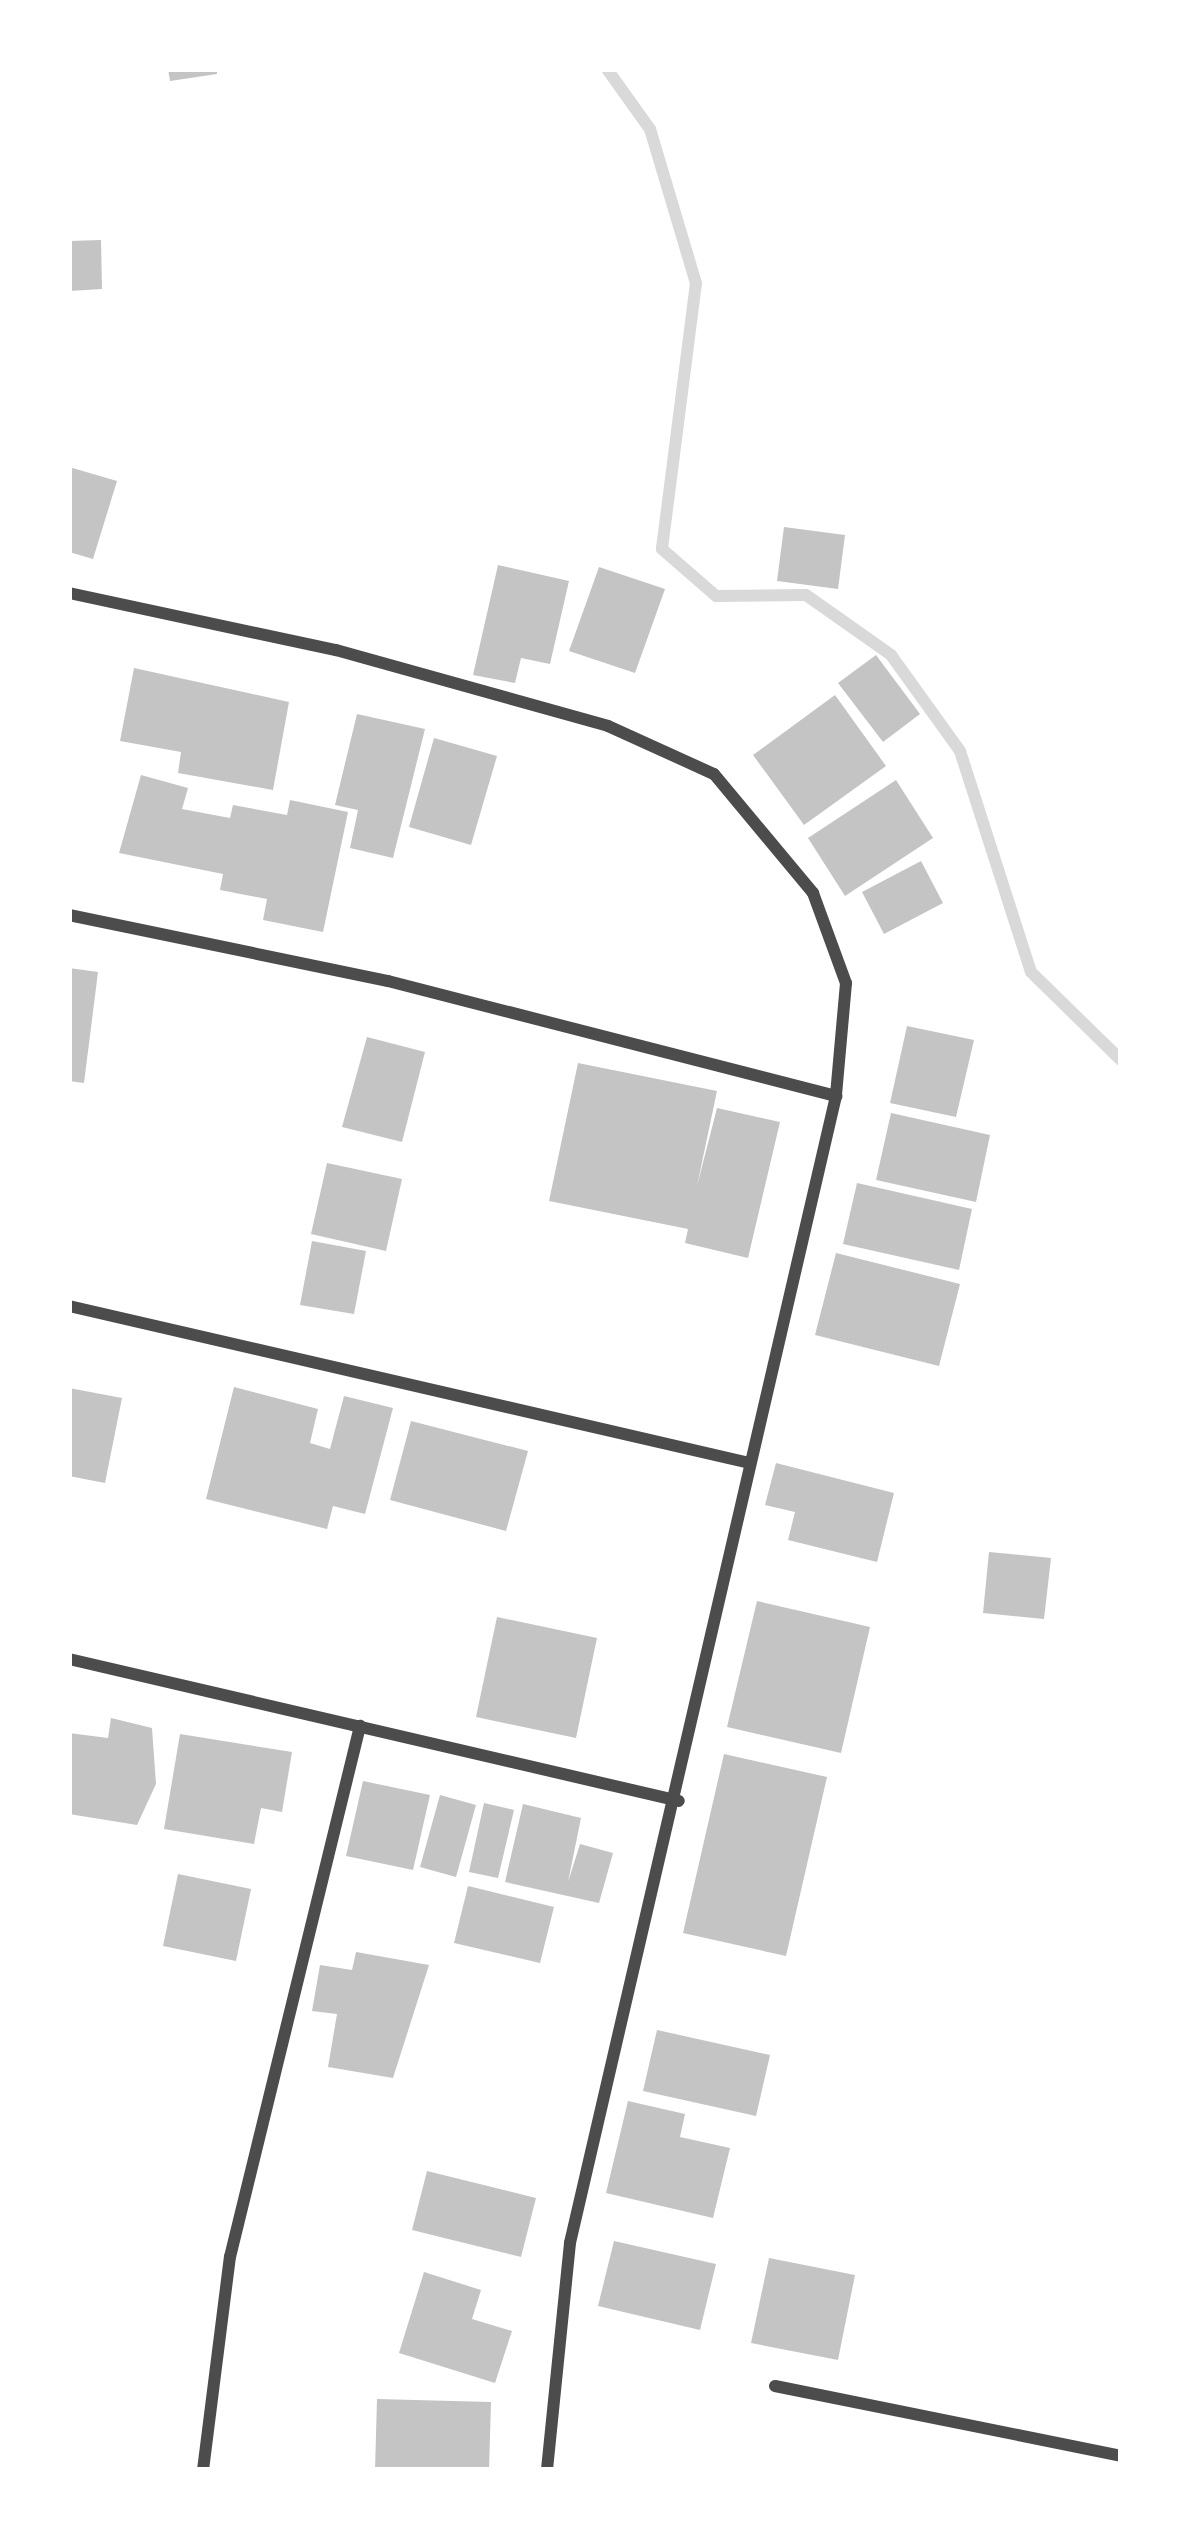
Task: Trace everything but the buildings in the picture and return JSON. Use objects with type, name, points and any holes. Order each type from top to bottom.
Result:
[{"type":"street","points":[[69,593],[540,707],[714,774],[813,893],[846,983],[836,1096],[745,1462],[679,1801],[570,2243],[548,2470]]},
{"type":"street","points":[[69,915],[388,981],[836,1096]]},
{"type":"street","points":[[69,1306],[745,1462]]},
{"type":"street","points":[[69,1659],[679,1801]]},
{"type":"street","points":[[203,2470],[230,2257],[360,1726]]},
{"type":"street","points":[[775,2386],[1121,2456]]},
{"type":"waterway","points":[[607,69],[650,129],[696,283],[662,549],[716,596],[806,595],[891,655],[960,751],[1031,972],[1121,1060]]}]
